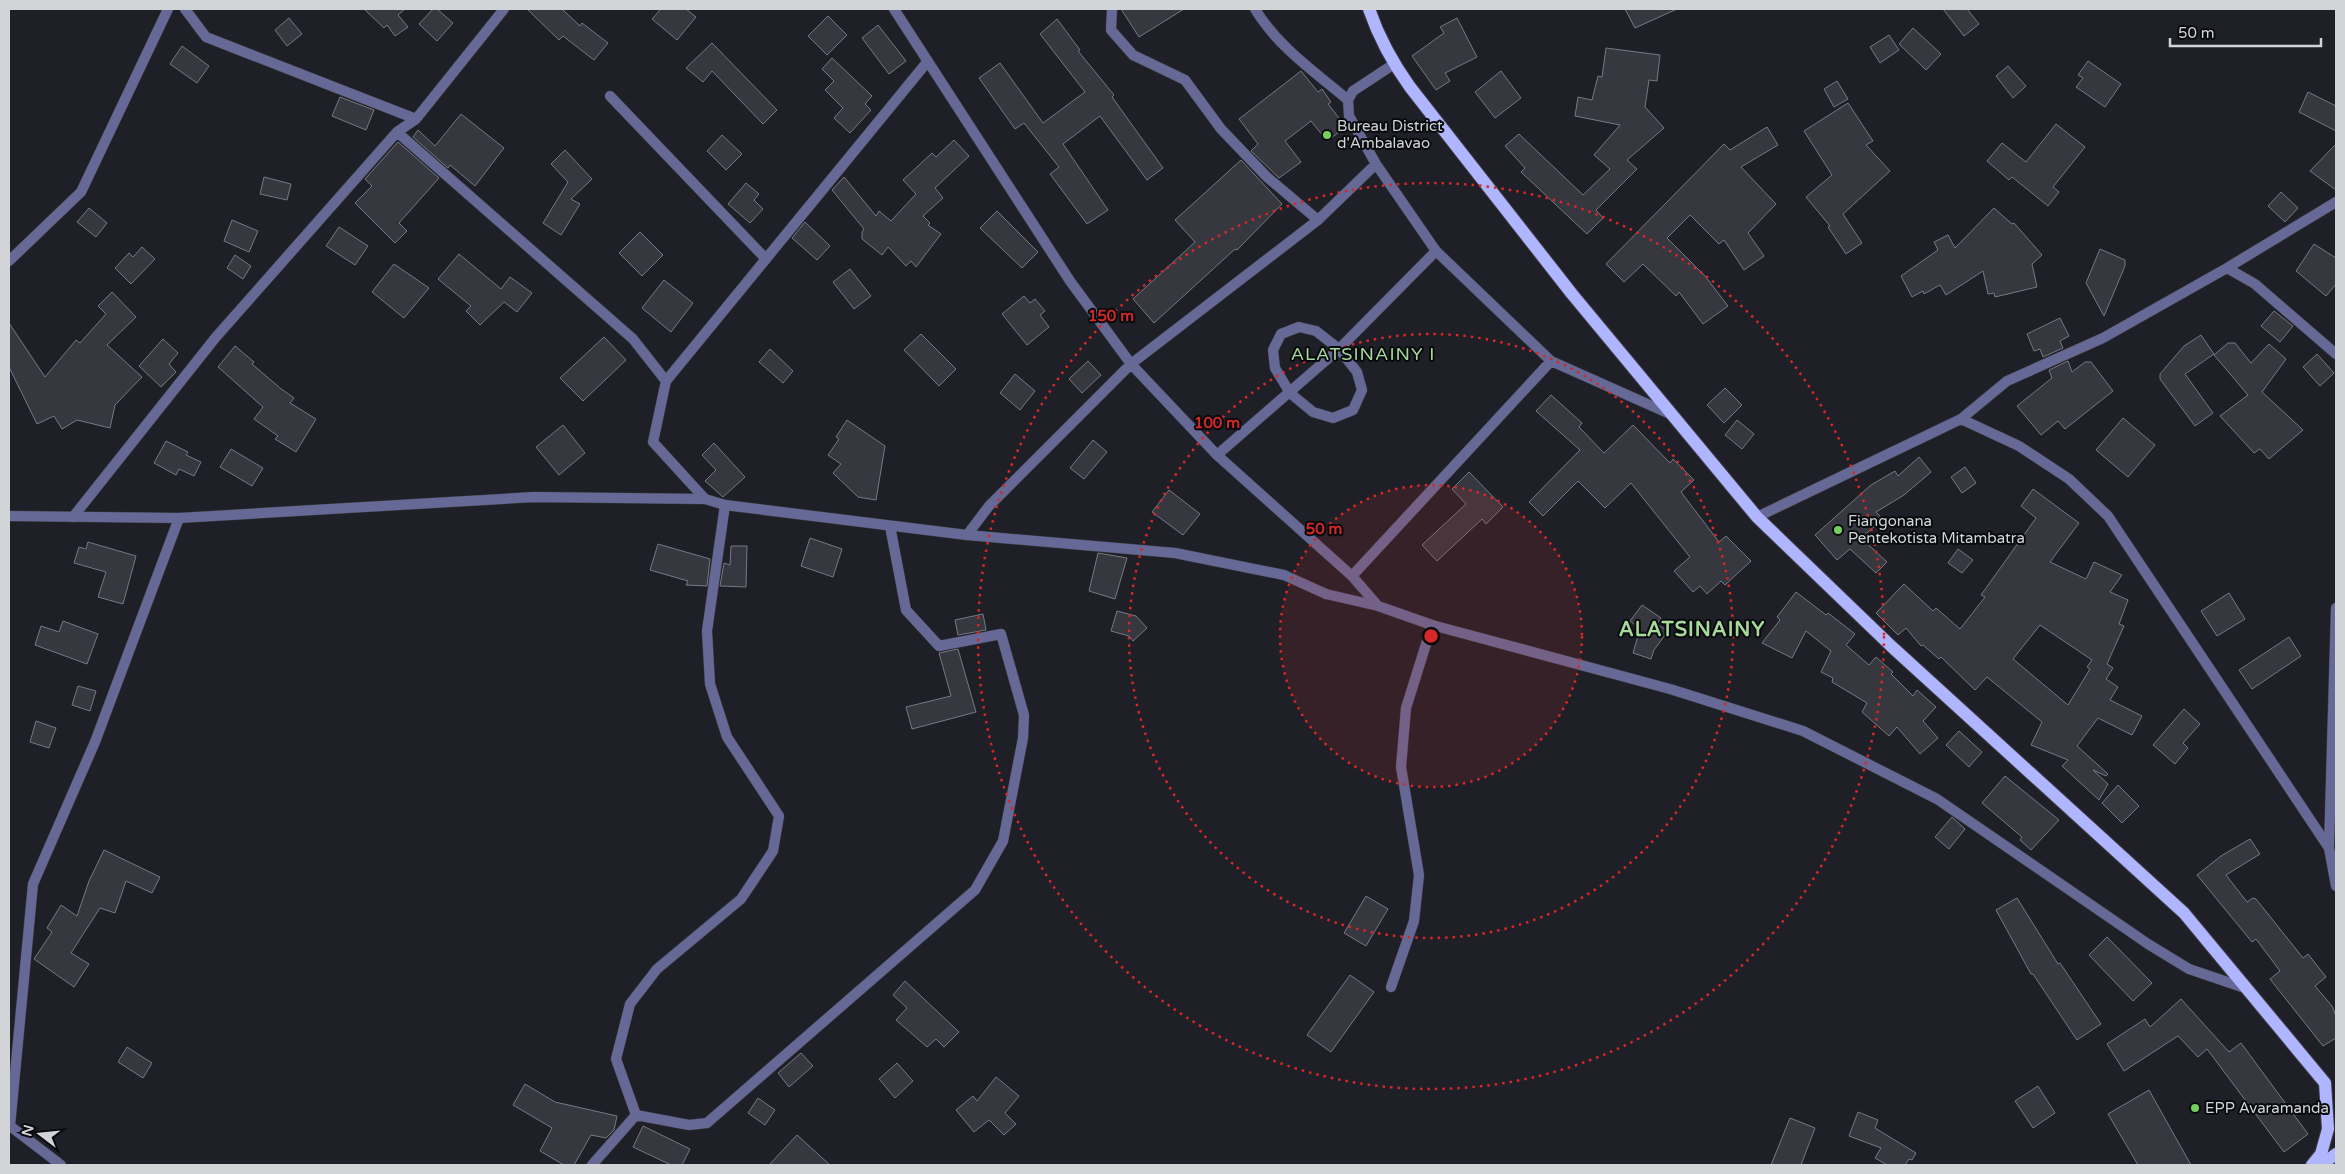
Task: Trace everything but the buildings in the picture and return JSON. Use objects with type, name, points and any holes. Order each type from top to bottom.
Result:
[{"type":"main road","points":[[1369,9],[1377,32],[1394,64],[1572,294],[1757,517],[1898,652],[2184,913],[2325,1083],[2336,1100]]},
{"type":"main road","points":[[2312,1165],[2321,1154],[2328,1129],[2325,1083]]},
{"type":"main road","points":[[2321,1165],[2336,1154]]},
{"type":"street","points":[[9,260],[81,192],[168,9]]},
{"type":"street","points":[[185,9],[206,37],[416,119]]},
{"type":"street","points":[[73,517],[216,337],[397,132],[416,119],[504,9]]},
{"type":"street","points":[[894,9],[1070,281],[1131,364],[1217,455],[1352,576],[1378,606]]},
{"type":"street","points":[[1112,9],[1111,30],[1133,55],[1185,80],[1221,129],[1267,177],[1318,220]]},
{"type":"street","points":[[1255,9],[1294,57],[1348,100]]},
{"type":"street","points":[[705,499],[653,442],[666,381],[928,61]]},
{"type":"street","points":[[1394,64],[1354,91],[1348,100],[1349,116],[1376,164],[1436,251],[1550,361],[1670,414]]},
{"type":"street","points":[[610,96],[766,259]]},
{"type":"street","points":[[397,132],[633,339],[666,381]]},
{"type":"street","points":[[968,535],[989,506],[1131,364],[1318,220],[1376,164]]},
{"type":"street","points":[[1757,517],[1960,419],[2007,381],[2103,338],[2227,268],[2336,202]]},
{"type":"street","points":[[1217,455],[1290,394],[1339,349],[1436,251]]},
{"type":"street","points":[[2227,268],[2254,284],[2336,354]]},
{"type":"street","points":[[1299,327],[1316,332],[1339,349],[1357,372],[1362,390],[1353,410],[1333,418],[1314,412],[1290,394],[1275,368],[1273,350],[1281,334],[1299,327]]},
{"type":"street","points":[[1352,576],[1550,361]]},
{"type":"street","points":[[1960,419],[2019,446],[2069,478],[2108,516],[2330,848]]},
{"type":"street","points":[[9,516],[179,518],[534,497],[705,499],[726,505],[968,535],[1175,553],[1284,575],[1326,594],[1378,606],[1432,626],[1670,689],[1803,731],[1937,799],[2148,944],[2189,969],[2245,988]]},
{"type":"street","points":[[636,1115],[616,1059],[630,1004],[657,969],[741,899],[773,851],[779,816],[727,737],[710,684],[707,631],[726,505]]},
{"type":"street","points":[[61,1165],[9,1130],[33,884],[95,742],[179,518]]},
{"type":"street","points":[[636,1115],[689,1125],[707,1123],[975,890],[1003,841],[1023,738],[1024,715],[1001,634],[939,646],[906,610],[890,526]]},
{"type":"street","points":[[2336,608],[2330,848],[2336,886]]},
{"type":"street","points":[[1391,987],[1414,921],[1419,874],[1401,767],[1406,708],[1432,626]]},
{"type":"street","points":[[592,1165],[636,1115]]},
{"type":"place","name":"Bureau District d'Ambalavao","points":[[1327,135]]},
{"type":"place","name":"Fiangonana Pentekotista Mitambatra","points":[[1838,530]]},
{"type":"place","name":"EPP Avaramanda","points":[[2195,1108]]},
{"type":"district","name":"ALATSINAINY I","points":[[1363,354]]},
{"type":"district","name":"ALATSINAINY","points":[[1692,629]]}]
